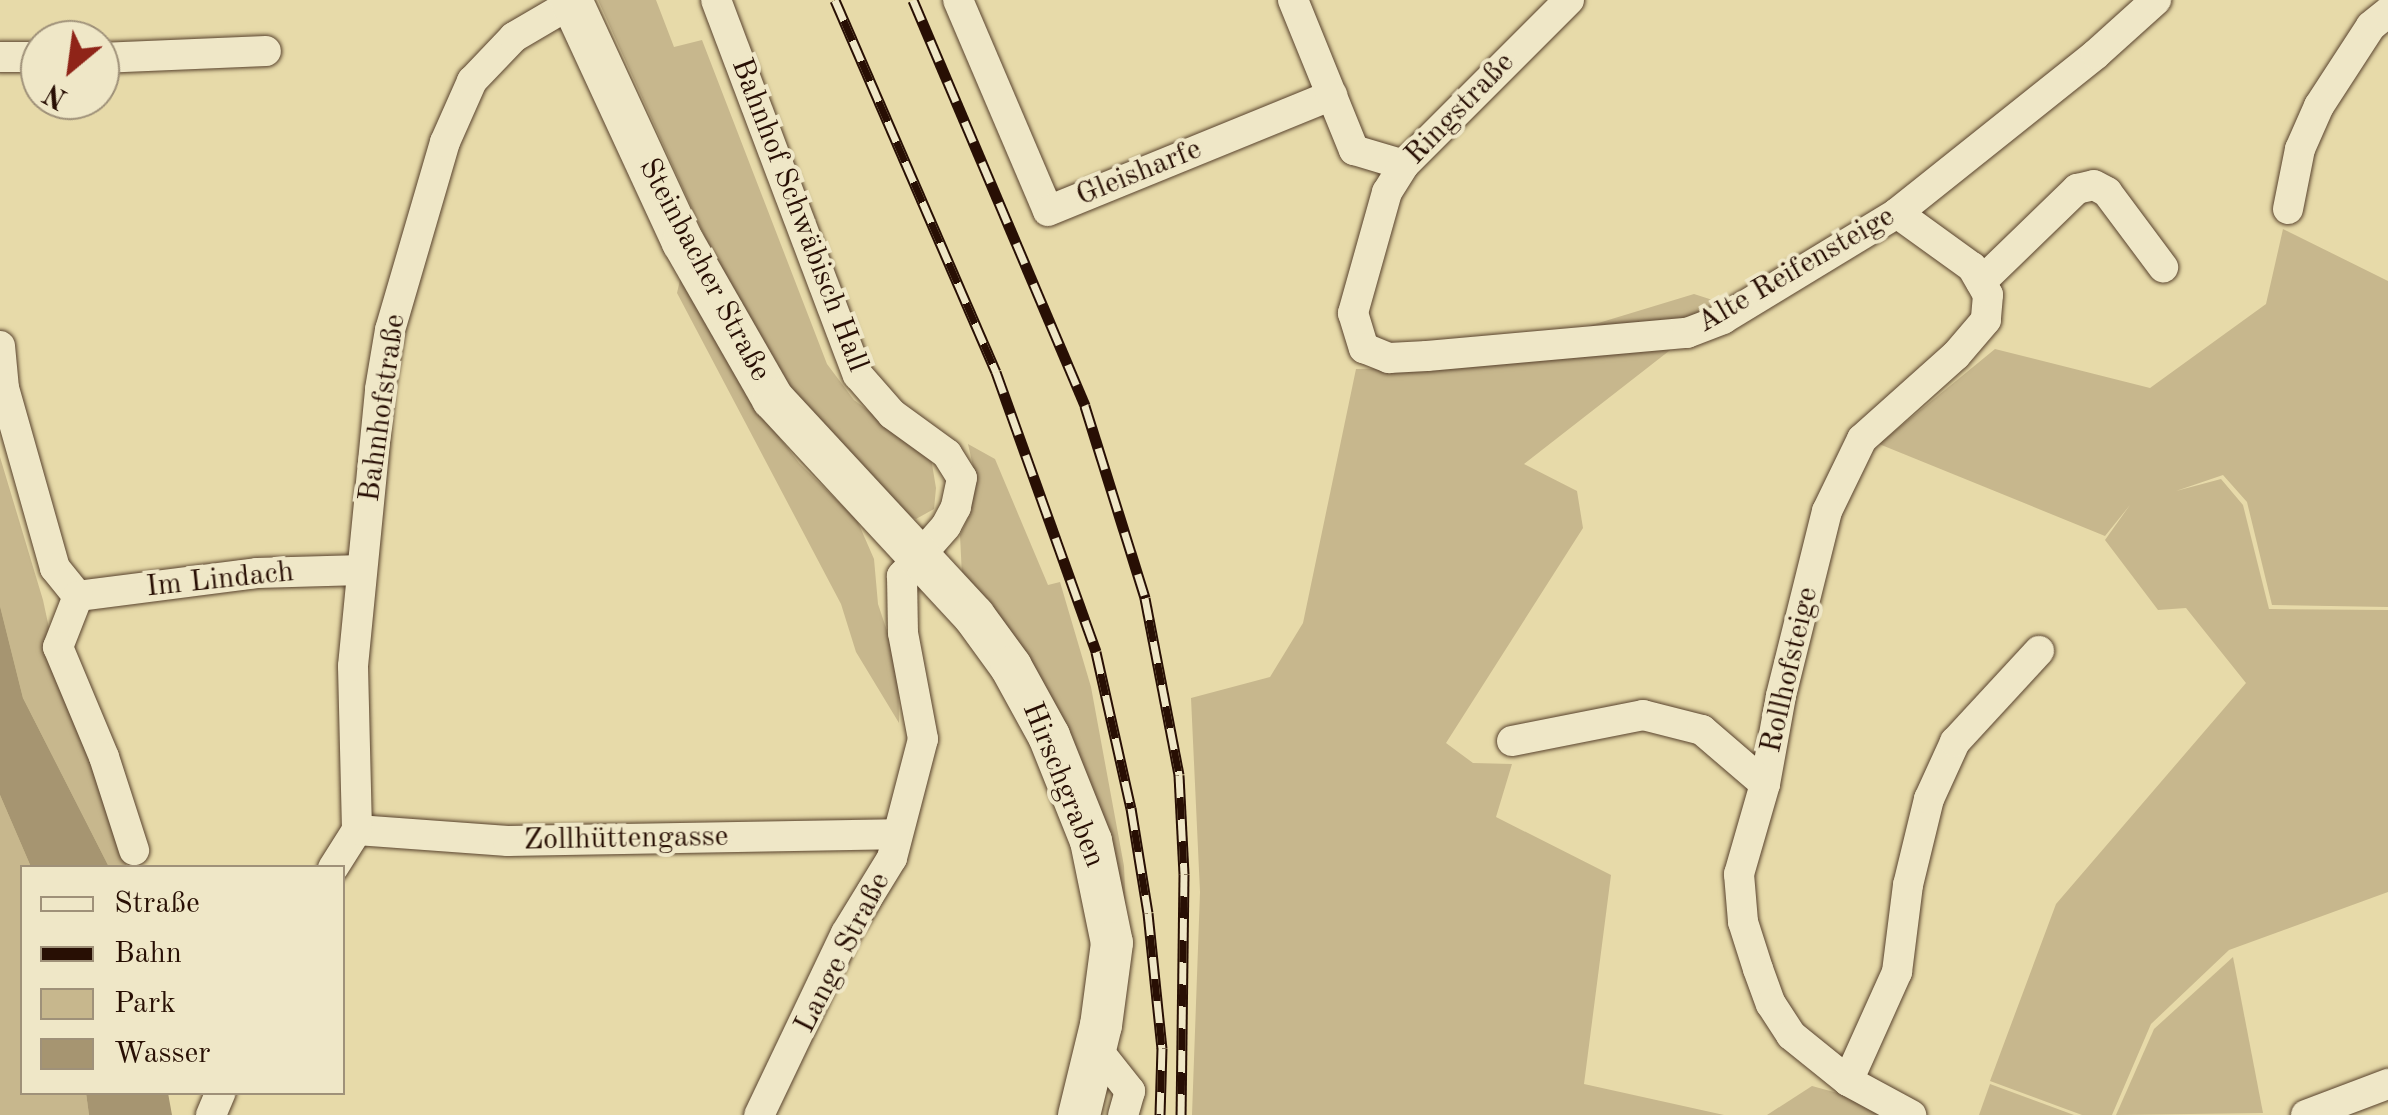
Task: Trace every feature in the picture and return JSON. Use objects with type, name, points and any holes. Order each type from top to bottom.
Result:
[{"type":"street","name":"Bahnhof Schwäbisch Hall","points":[[716,0],[858,375],[892,414],[946,454],[962,478],[956,507],[946,526],[920,556]]},
{"type":"street","name":"Gleisharfe","points":[[958,0],[1048,211],[1332,95]]},
{"type":"street","points":[[1293,0],[1354,150],[1404,165]]},
{"type":"street","name":"Ringstraße","points":[[1364,348],[1354,313],[1386,192],[1404,165],[1569,0]]},
{"type":"street","name":"Alte Reifensteige","points":[[1364,348],[1389,358],[1427,356],[1687,333],[1723,319],[1897,213],[2096,54],[2156,0]]},
{"type":"street","name":"Steinbacher Straße","points":[[571,1],[683,242],[773,399],[920,556]]},
{"type":"street","name":"Bahnhofstraße","points":[[357,830],[353,666],[380,389],[390,330],[445,142],[472,81],[514,36],[571,1]]},
{"type":"street","points":[[2288,209],[2300,149],[2318,106],[2371,26],[2388,12]]},
{"type":"street","points":[[120,57],[266,51]]},
{"type":"street","points":[[1897,213],[1950,250],[1981,282],[2076,189],[2094,185],[2107,192],[2163,267]]},
{"type":"street","name":"Rollhofsteige","points":[[1911,1115],[1848,1081],[1791,1035],[1771,1004],[1743,922],[1740,874],[1765,784],[1781,696],[1827,511],[1862,439],[1956,355],[1986,320],[1988,294],[1981,282]]},
{"type":"street","points":[[0,346],[4,388],[44,531],[56,568],[78,596],[58,647],[104,756],[134,850]]},
{"type":"street","name":"Lange Straße","points":[[759,1115],[846,934],[892,858],[895,834],[923,739],[903,633],[902,576],[920,556]]},
{"type":"street","name":"Hirschgraben","points":[[920,556],[974,616],[1011,667],[1049,736],[1091,841],[1112,944],[1096,1048],[1079,1115]]},
{"type":"street","name":"Im Lindach","points":[[78,596],[257,572],[362,570]]},
{"type":"street","points":[[1848,1081],[1897,972],[1908,885],[1929,800],[1954,742],[2039,650]]},
{"type":"street","points":[[1512,741],[1642,715],[1702,730],[1765,784]]},
{"type":"street","points":[[335,865],[357,830]]},
{"type":"street","name":"Zollhüttengasse","points":[[357,830],[508,841],[895,834]]},
{"type":"street","points":[[1096,1048],[1130,1091],[1123,1115]]},
{"type":"street","points":[[2306,1115],[2388,1084]]},
{"type":"green space","points":[[598,0],[656,0],[674,47],[702,40],[827,364],[854,400],[931,458],[936,488],[934,509],[916,519],[895,511],[805,413],[714,257]]},
{"type":"green space","points":[[2283,229],[2388,281],[2388,607],[2272,605],[2247,502],[2223,475],[2176,491],[2221,479],[2243,505],[2269,609],[2388,610],[2388,892],[2229,950],[2151,1024],[2112,1115],[2082,1115],[1990,1081],[2056,904],[2246,683],[2186,608],[2158,610],[2105,540],[2130,505],[2105,536],[1879,444],[1995,349],[2150,388],[2266,304]]},
{"type":"green space","points":[[683,267],[761,413],[799,463],[857,520],[874,559],[878,604],[898,664],[899,723],[856,652],[841,604],[677,293]]},
{"type":"green space","points":[[1694,294],[1728,305],[1524,464],[1577,491],[1583,528],[1446,743],[1473,763],[1512,764],[1496,817],[1611,875],[1584,1084],[1724,1115],[1192,1115],[1200,892],[1191,698],[1270,677],[1303,623],[1356,369],[1494,365],[1582,328]]},
{"type":"green space","points":[[968,444],[995,459],[1048,585],[1060,582],[1091,687],[1124,866],[1129,976],[1120,940],[962,576],[960,535],[971,512],[975,475]]},
{"type":"green space","points":[[0,457],[43,600],[57,665],[126,865],[108,865],[23,698],[0,606]]},
{"type":"green space","points":[[0,795],[30,865],[20,865],[20,1095],[86,1095],[89,1115],[0,1115]]},
{"type":"green space","points":[[2233,957],[2263,1113],[2116,1115],[2154,1029]]},
{"type":"green space","points":[[1990,1084],[2074,1115],[1979,1115]]},
{"type":"green space","points":[[1812,1086],[1863,1100],[1890,1115],[1767,1115]]},
{"type":"water","points":[[0,606],[23,698],[108,865],[30,865],[0,795]]},
{"type":"water","points":[[86,1095],[168,1095],[172,1115],[89,1115]]},
{"type":"railway","points":[[835,0],[996,372],[1096,652],[1131,808],[1148,913],[1162,1048],[1160,1115]]},
{"type":"railway","points":[[913,0],[1085,406],[1145,598],[1179,775],[1184,874],[1181,1115]]}]
